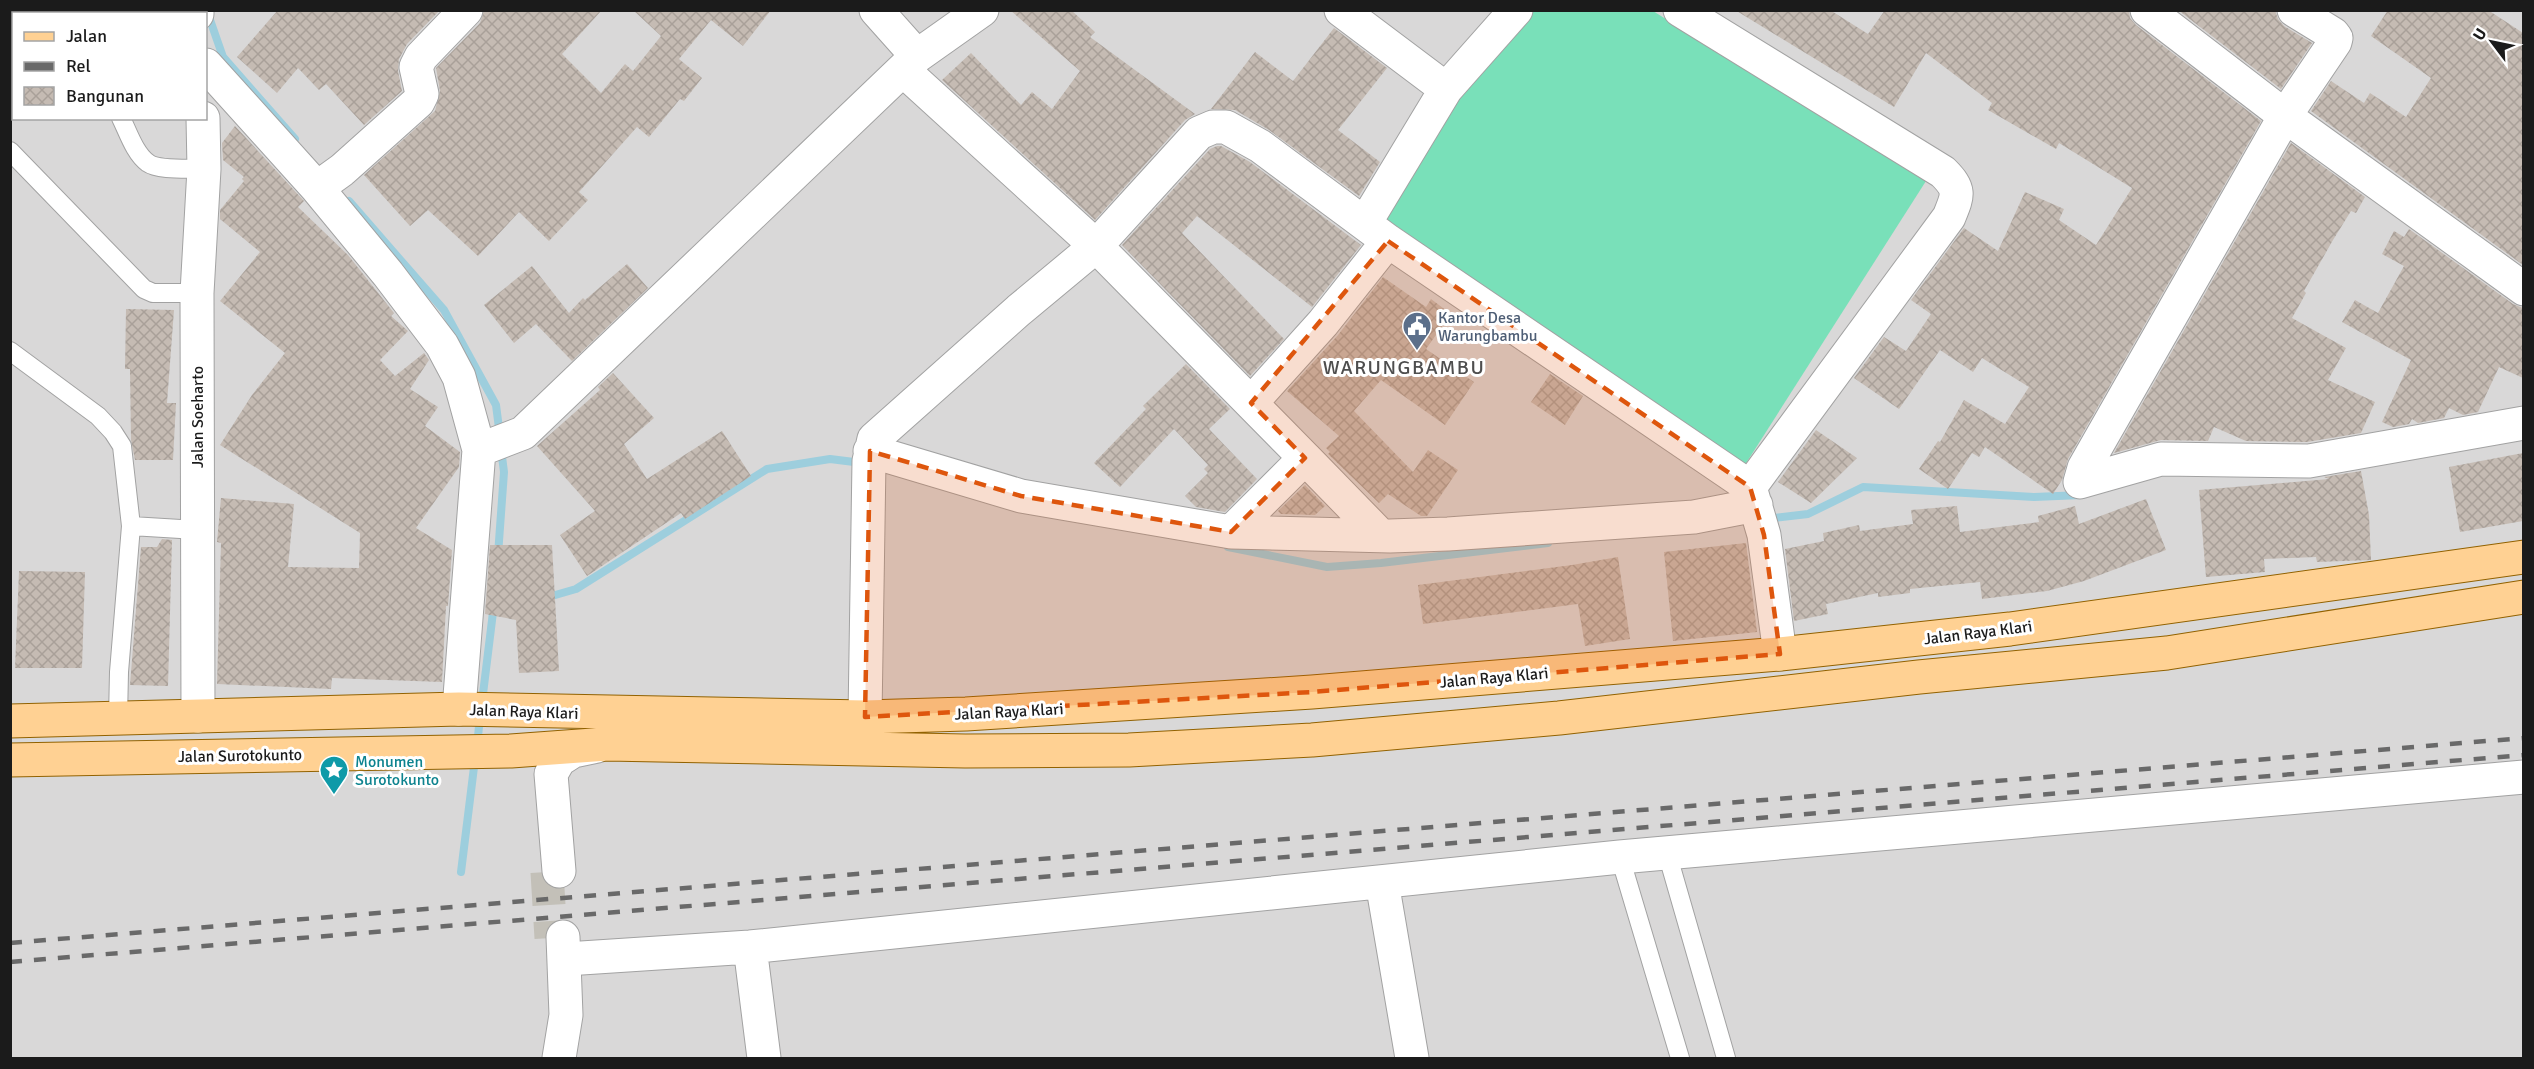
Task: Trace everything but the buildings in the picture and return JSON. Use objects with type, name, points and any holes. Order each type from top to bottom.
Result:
[{"type":"main road","name":"Jalan Raya Klari","points":[[464,710],[865,717],[966,714],[1312,692],[1780,654],[2021,627],[2523,557]]},
{"type":"main road","name":"Jalan Raya Klari","points":[[469,750],[511,751],[608,744],[976,751],[1129,750],[1312,740],[1559,718],[1919,677],[2167,653],[2523,597]]},
{"type":"main road","points":[[1312,692],[1312,740]]},
{"type":"main road","points":[[10,721],[464,710]]},
{"type":"main road","name":"Jalan Surotokunto","points":[[10,760],[469,750]]},
{"type":"street","points":[[328,180],[418,102],[422,94],[416,67],[421,57],[465,10]]},
{"type":"street","points":[[876,10],[910,63],[1096,246],[1380,535]]},
{"type":"street","points":[[484,448],[523,432],[910,63],[982,10]]},
{"type":"street","points":[[1341,10],[1446,89]]},
{"type":"street","points":[[1251,403],[1323,323],[1376,232],[1446,89],[1516,10]]},
{"type":"street","points":[[1680,10],[1943,172],[1954,183],[1957,197],[1949,217],[1757,510],[1780,654]]},
{"type":"street","points":[[2147,10],[2284,116],[2523,289]]},
{"type":"street","points":[[2294,10],[2336,38],[2336,42],[2284,116],[2084,468],[2080,482],[2161,459],[2308,461],[2523,423]]},
{"type":"street","points":[[207,66],[328,180],[388,274],[442,345],[459,377],[484,448],[464,710]]},
{"type":"street","name":"Jalan Soeharto","points":[[198,716],[197,292],[204,169],[203,120]]},
{"type":"street","points":[[865,717],[869,460],[874,439],[1019,310],[1096,246],[1179,152],[1199,133],[1213,127],[1226,127],[1260,146],[1757,510]]},
{"type":"street","points":[[1231,532],[1305,458]]},
{"type":"street","points":[[869,460],[1021,496],[1231,532],[1448,534],[1694,517],[1757,510]]},
{"type":"street","points":[[511,751],[532,757],[541,774],[553,872],[551,774],[560,760],[573,751],[608,744]]},
{"type":"street","points":[[558,948],[750,947],[1620,857],[2522,782]]},
{"type":"street","points":[[1382,882],[1412,1059]]},
{"type":"street","points":[[750,947],[764,1059]]},
{"type":"street","points":[[551,1059],[558,948]]},
{"type":"street","points":[[558,948],[566,1015],[559,1059]]},
{"type":"lane","points":[[122,120],[140,154],[148,163],[156,167],[204,169]]},
{"type":"lane","points":[[10,151],[144,289],[153,293],[197,292]]},
{"type":"lane","points":[[10,351],[98,416],[113,432],[123,452],[131,526],[119,672],[118,718]]},
{"type":"lane","points":[[131,526],[197,530]]},
{"type":"lane","points":[[1667,853],[1726,1059]]},
{"type":"lane","points":[[1620,857],[1680,1059]]},
{"type":"highlighted area","points":[[1388,241],[1750,487],[1764,535],[1780,654],[1312,692],[865,717],[870,451],[1021,496],[1231,532],[1305,458],[1251,403]]},
{"type":"shaded area","points":[[11,11],[2523,11],[2523,1058],[11,1058]]},
{"type":"green space","points":[[1516,11],[1653,11],[1926,181],[1743,468],[1365,223]]},
{"type":"waterway","points":[[208,14],[223,57],[295,139]]},
{"type":"waterway","points":[[349,201],[444,310],[496,405],[500,436]]},
{"type":"waterway","points":[[498,555],[504,472],[501,449]]},
{"type":"waterway","points":[[545,598],[576,589],[767,469],[830,459],[862,463]]},
{"type":"waterway","points":[[1766,519],[1808,514],[1863,487],[2034,497],[2082,495]]},
{"type":"waterway","points":[[1228,547],[1327,567],[1381,563],[1548,543]]},
{"type":"waterway","points":[[482,702],[494,604]]},
{"type":"waterway","points":[[477,746],[480,717]]},
{"type":"waterway","points":[[461,872],[475,759]]},
{"type":"tunnel","points":[[547,872],[551,938]]},
{"type":"railway","points":[[10,943],[2524,738]]},
{"type":"railway","points":[[10,962],[2524,755]]},
{"type":"place","name":"Kantor Desa Warungbambu","points":[[1417,352]]},
{"type":"place","name":"Monumen Surotokunto","points":[[334,796]]},
{"type":"district","name":"WARUNGBAMBU","points":[[1404,367]]}]
